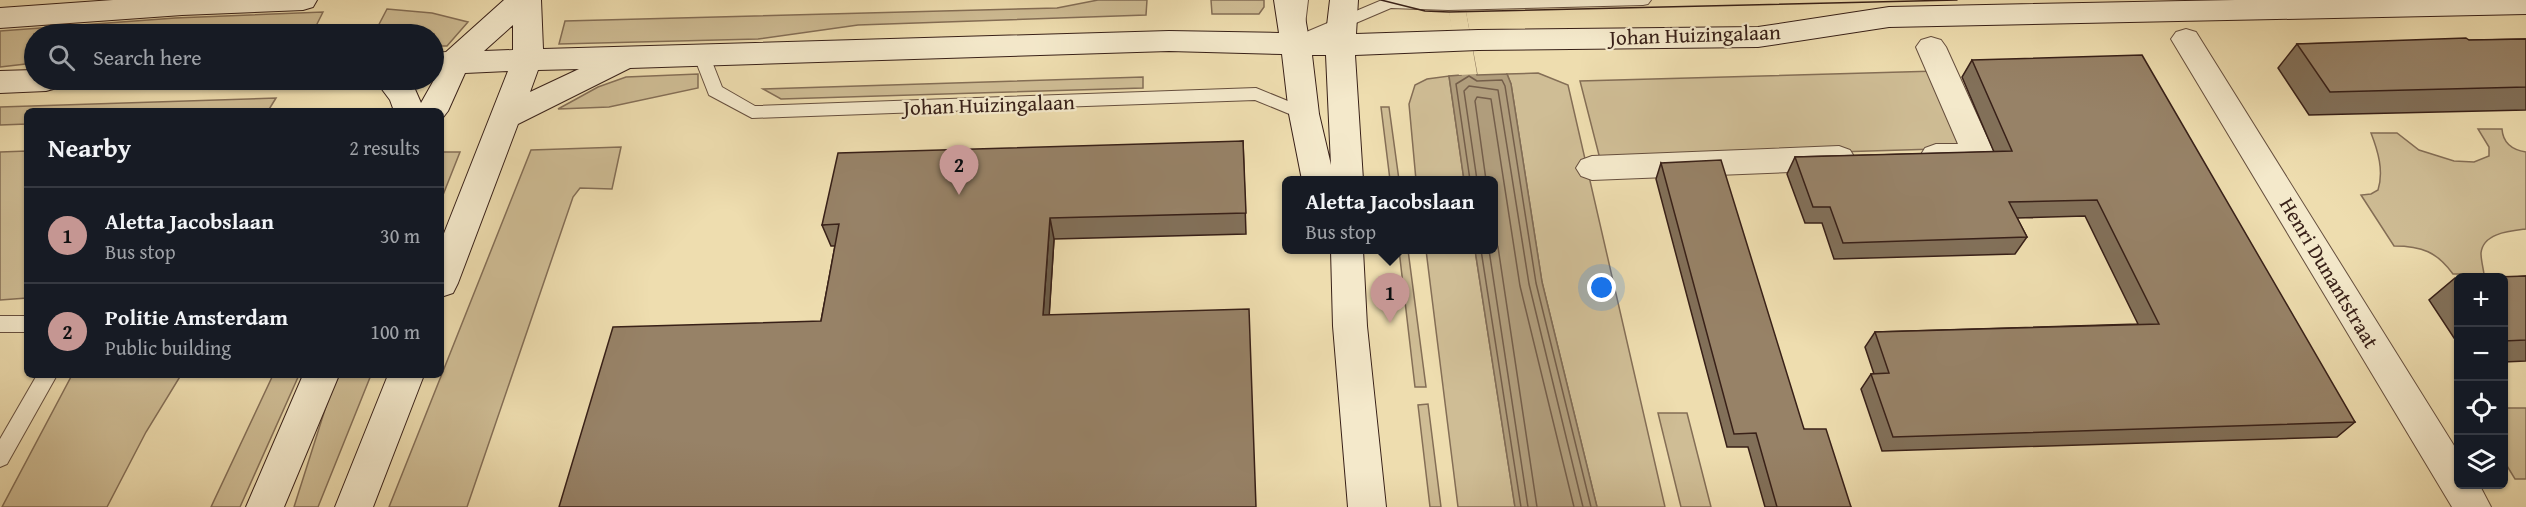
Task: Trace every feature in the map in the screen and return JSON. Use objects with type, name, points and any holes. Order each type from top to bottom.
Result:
[{"type":"main road","points":[[0,18],[182,5],[303,0]]},
{"type":"main road","points":[[444,62],[522,0]]},
{"type":"main road","points":[[444,275],[528,59],[527,0]]},
{"type":"main road","points":[[1288,0],[1304,114],[1317,176]]},
{"type":"main road","name":"Johan Huizingalaan","points":[[444,62],[1169,41],[1295,43],[1342,23],[1463,41],[1758,37],[1889,17],[2526,4]]},
{"type":"main road","points":[[1342,23],[1347,176]]},
{"type":"main road","name":"Henri Dunantstraat","points":[[2186,39],[2472,507]]},
{"type":"main road","points":[[1909,156],[1979,155],[1930,47]]},
{"type":"main road","points":[[506,117],[627,58]]},
{"type":"main road","points":[[0,82],[24,81]]},
{"type":"main road","points":[[399,90],[408,108]]},
{"type":"main road","points":[[433,108],[437,90]]},
{"type":"main road","points":[[1592,168],[1862,157]]},
{"type":"main road","points":[[1344,260],[1367,507]]},
{"type":"main road","points":[[265,507],[320,378]]},
{"type":"main road","points":[[354,507],[405,378]]},
{"type":"lane","points":[[1295,43],[1300,0]]},
{"type":"lane","name":"Johan Huizingalaan","points":[[1342,23],[1389,3],[1448,5],[1643,0]]},
{"type":"lane","name":"Johan Huizingalaan","points":[[701,54],[715,91],[752,112],[1256,94],[1304,114]]},
{"type":"lane","points":[[0,324],[24,324]]},
{"type":"lane","points":[[0,458],[45,378]]},
{"type":"shaded area","points":[[1098,0],[1147,0],[1146,15],[858,25],[758,39],[559,44],[565,21],[1057,8]]},
{"type":"shaded area","points":[[1211,0],[1264,0],[1264,7],[1259,14],[1212,14]]},
{"type":"shaded area","points":[[387,9],[432,13],[468,22],[447,46],[444,46],[444,24],[379,24]]},
{"type":"shaded area","points":[[323,12],[317,24],[94,24]]},
{"type":"shaded area","points":[[24,29],[24,64],[0,67],[0,31]]},
{"type":"shaded area","points":[[1937,71],[1969,148],[1600,159],[1580,81]]},
{"type":"shaded area","points":[[1538,73],[1568,85],[1665,507],[1597,507],[1542,282],[1511,84],[1507,74]]},
{"type":"shaded area","points":[[698,74],[698,88],[609,107],[558,109],[598,87],[626,77]]},
{"type":"shaded area","points":[[1449,76],[1463,176],[1416,176],[1409,104],[1415,85],[1427,79]]},
{"type":"shaded area","points":[[1143,77],[1143,88],[781,99],[763,89]]},
{"type":"shaded area","points":[[276,98],[270,108],[24,108],[24,124],[0,125],[0,107]]},
{"type":"shaded area","points":[[1381,107],[1389,107],[1398,176],[1390,176]]},
{"type":"shaded area","points":[[2478,129],[2502,129],[2504,139],[2510,145],[2526,152],[2526,229],[2498,234],[2487,241],[2481,253],[2484,273],[2453,274],[2435,255],[2413,247],[2394,246],[2361,195],[2371,194],[2378,190],[2380,183],[2379,161],[2371,133],[2397,133],[2419,150],[2454,161],[2474,162],[2489,156],[2489,147]]},
{"type":"shaded area","points":[[621,147],[612,189],[580,188],[573,197],[467,507],[389,507],[440,378],[444,378],[444,369],[531,150]]},
{"type":"shaded area","points":[[24,151],[24,298],[0,300],[0,152]]},
{"type":"shaded area","points":[[444,152],[460,152],[444,192]]},
{"type":"shaded area","points":[[1399,254],[1409,254],[1426,387],[1415,387]]},
{"type":"shaded area","points":[[1426,254],[1476,254],[1515,507],[1458,507]]},
{"type":"shaded area","points":[[70,378],[179,378],[146,432],[107,507],[2,507]]},
{"type":"shaded area","points":[[272,378],[298,378],[240,507],[211,507]]},
{"type":"shaded area","points":[[335,378],[370,378],[318,507],[294,507]]},
{"type":"shaded area","points":[[1428,404],[1441,507],[1430,507],[1418,405]]},
{"type":"shaded area","points":[[2508,408],[2526,408],[2526,479],[2515,479],[2508,468]]},
{"type":"shaded area","points":[[1658,413],[1687,413],[1711,507],[1681,507]]},
{"type":"water","points":[[1448,0],[1463,0],[1477,75],[1507,74],[1511,84],[1542,282],[1597,507],[1515,507],[1476,254],[1498,254],[1498,176],[1463,176],[1449,76],[1461,75]]},
{"type":"pier","points":[[1447,0],[1464,0],[1477,74],[1459,75]]},
{"type":"building","points":[[2466,38],[2469,40],[2526,39],[2526,87],[2330,92],[2297,44]]},
{"type":"building","points":[[2142,55],[2355,422],[1893,437],[1871,374],[1889,373],[1875,332],[2159,324],[2097,200],[2009,202],[2027,237],[1843,243],[1830,207],[1813,207],[1795,157],[2012,151],[1972,60]]},
{"type":"building","points":[[1243,141],[1246,213],[1050,218],[1043,315],[1249,309],[1256,507],[559,507],[613,327],[821,321],[839,224],[822,225],[838,153]]},
{"type":"building","points":[[1721,160],[1804,429],[1826,429],[1851,507],[1777,507],[1756,433],[1734,434],[1661,163]]},
{"type":"building","points":[[2526,276],[2526,340],[2508,341],[2508,277]]},
{"type":"tram line","points":[[1381,0],[1425,11],[1449,12],[1957,0]]},
{"type":"place","name":"Politie Amsterdam","points":[[959,195]]},
{"type":"place","name":"Aletta Jacobslaan","points":[[1390,323]]}]
